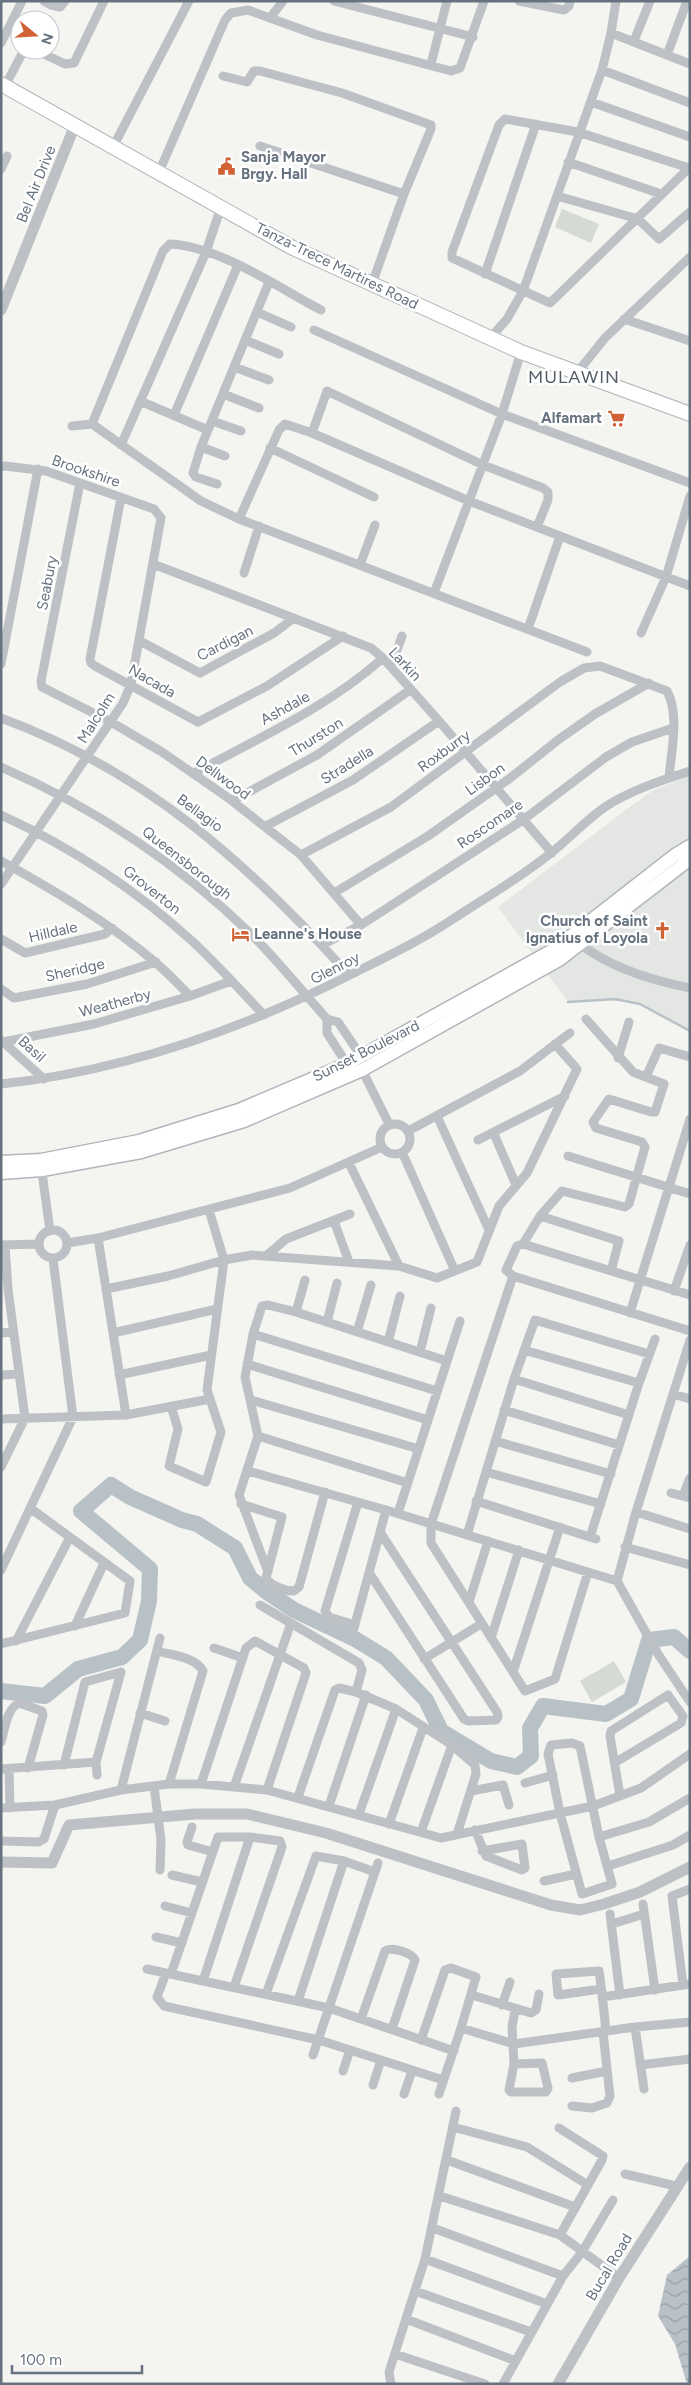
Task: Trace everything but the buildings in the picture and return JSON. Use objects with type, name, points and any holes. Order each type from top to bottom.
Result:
[{"type":"main road","name":"Tanza-Trece Martires Road","points":[[3,85],[291,246],[521,352],[576,374],[690,414]]},
{"type":"main road","name":"Sunset Boulevard","points":[[1,1162],[41,1165],[141,1152],[244,1121],[362,1070],[560,960],[575,940],[675,855],[690,846]]},
{"type":"main road","name":"Sunset Boulevard","points":[[1,1173],[139,1141],[239,1110],[347,1064],[553,950],[575,940],[690,859]]},
{"type":"street","points":[[1,43],[22,1]]},
{"type":"street","points":[[44,1],[51,5],[60,6],[65,1]]},
{"type":"street","points":[[56,60],[65,64],[74,63],[104,1]]},
{"type":"street","points":[[113,147],[189,1]]},
{"type":"street","points":[[270,18],[283,1]]},
{"type":"street","points":[[334,1],[375,14],[441,28],[472,37]]},
{"type":"street","points":[[431,64],[447,1]]},
{"type":"street","points":[[160,172],[225,20],[231,13],[239,10],[248,10],[317,35],[456,71],[460,68],[484,1]]},
{"type":"street","points":[[519,1],[564,10],[569,6],[570,1]]},
{"type":"street","points":[[491,338],[507,319],[523,291],[578,132],[602,70],[616,1]]},
{"type":"street","points":[[634,41],[650,1]]},
{"type":"street","points":[[667,55],[687,1]]},
{"type":"street","points":[[611,33],[690,64]]},
{"type":"street","points":[[3,85],[18,60]]},
{"type":"street","points":[[223,76],[247,82],[254,71],[260,70],[342,93],[431,125],[431,130],[404,194],[372,284]]},
{"type":"street","points":[[602,70],[690,103]]},
{"type":"street","points":[[591,102],[690,137]]},
{"type":"street","points":[[505,119],[578,132],[690,168],[552,301],[547,303],[452,258],[452,252],[502,121],[505,119]]},
{"type":"street","points":[[485,274],[536,124]]},
{"type":"street","name":"Bel Air Drive","points":[[1,310],[75,126]]},
{"type":"street","points":[[260,146],[404,194]]},
{"type":"street","points":[[1,169],[7,156]]},
{"type":"street","points":[[568,162],[661,194]]},
{"type":"street","points":[[557,196],[638,219],[660,239],[690,212]]},
{"type":"street","points":[[121,445],[223,209]]},
{"type":"street","points":[[92,424],[163,251],[170,244],[207,248],[321,310]]},
{"type":"street","points":[[576,374],[624,319],[690,257]]},
{"type":"street","points":[[174,415],[238,266]]},
{"type":"street","points":[[217,484],[193,476],[201,447],[269,282]]},
{"type":"street","points":[[257,312],[291,327]]},
{"type":"street","points":[[624,319],[690,341]]},
{"type":"street","points":[[314,330],[502,414],[690,483]]},
{"type":"street","points":[[245,340],[279,354]]},
{"type":"street","points":[[434,593],[502,414],[521,352]]},
{"type":"street","points":[[234,367],[269,380]]},
{"type":"street","points":[[312,433],[327,391],[483,465],[543,488],[548,492],[548,500],[537,527]]},
{"type":"street","points":[[223,394],[259,408]]},
{"type":"street","points":[[140,401],[174,415],[240,431]]},
{"type":"street","points":[[72,426],[92,424],[201,501],[239,518],[587,652]]},
{"type":"street","points":[[239,518],[270,448],[279,430],[285,424],[312,433],[469,501],[690,586]]},
{"type":"street","points":[[201,447],[225,456]]},
{"type":"street","points":[[270,448],[374,497]]},
{"type":"street","name":"Brookshire","points":[[1,467],[38,469],[154,509],[159,513]]},
{"type":"street","points":[[1,664],[38,469]]},
{"type":"street","name":"Seabury","points":[[42,687],[41,681],[80,483]]},
{"type":"street","points":[[641,633],[666,576],[690,496]]},
{"type":"street","name":"Nacada","points":[[121,498],[90,659],[91,663],[95,666],[131,684],[192,720],[203,721],[267,686],[343,636]]},
{"type":"street","name":"Malcolm","points":[[1,884],[123,703],[131,684],[140,641],[161,518],[159,513]]},
{"type":"street","points":[[360,565],[375,525]]},
{"type":"street","points":[[244,573],[259,526]]},
{"type":"street","points":[[528,629],[560,536]]},
{"type":"street","name":"Larkin","points":[[153,564],[370,648],[383,658],[439,721],[495,789],[552,853]]},
{"type":"street","name":"Cardigan","points":[[140,641],[200,673],[274,633],[294,618]]},
{"type":"street","points":[[391,668],[402,636]]},
{"type":"street","name":"Ashdale","points":[[194,773],[305,714],[358,680],[383,658]]},
{"type":"street","name":"Roxburry","points":[[301,855],[391,807],[560,682],[584,668],[600,666],[649,683]]},
{"type":"street","points":[[649,683],[667,692],[671,699],[673,728],[669,778]]},
{"type":"street","name":"Lisbon","points":[[334,893],[428,836],[495,789],[587,719],[649,683]]},
{"type":"street","name":"Dellwood","points":[[42,687],[111,722],[194,773],[266,826],[301,855],[361,925]]},
{"type":"street","name":"Thurston","points":[[232,801],[317,755],[410,690]]},
{"type":"street","name":"Bellagio","points":[[1,718],[40,732],[88,757],[139,787],[213,840],[269,890],[349,975]]},
{"type":"street","name":"Stradella","points":[[266,826],[353,780],[439,721]]},
{"type":"street","name":"Roscomare","points":[[322,945],[361,925],[523,820],[606,757],[632,742],[673,728]]},
{"type":"street","name":"Queensborough","points":[[1,766],[61,795],[126,832],[194,883],[252,936],[327,1019],[338,1022],[361,1056]]},
{"type":"street","name":"Glenroy","points":[[1,1084],[44,1079],[92,1070],[153,1053],[264,1016],[307,997],[390,956],[450,921],[552,853],[606,807],[669,778],[690,771]]},
{"type":"street","name":"Groverton","points":[[1,815],[37,832],[88,861],[153,907],[193,942],[264,1016]]},
{"type":"street","points":[[1,861],[36,879],[112,928],[156,962],[190,996]]},
{"type":"street","name":"Hilldale","points":[[1,939],[26,953],[105,934],[112,928]]},
{"type":"street","points":[[575,940],[603,959],[629,971],[665,983],[690,988]]},
{"type":"street","name":"Sheridge","points":[[1,989],[14,998],[87,984],[156,962]]},
{"type":"street","name":"Weatherby","points":[[2,1041],[94,1024],[190,996],[231,981]]},
{"type":"street","points":[[327,1019],[327,1033],[347,1064],[362,1070]]},
{"type":"street","points":[[523,1244],[540,1216],[562,1191],[626,1207],[629,1204],[645,1147],[644,1144],[596,1128],[593,1122],[609,1099],[656,1112],[664,1084],[633,1072],[618,1058],[586,1019]]},
{"type":"street","points":[[618,1058],[629,1022]]},
{"type":"street","points":[[408,1131],[520,1071],[570,1033]]},
{"type":"street","name":"Basil","points":[[2,1041],[44,1079]]},
{"type":"street","points":[[106,1289],[252,1255],[399,1266],[437,1278],[477,1262],[499,1206],[527,1173],[577,1070],[555,1044]]},
{"type":"street","points":[[646,1077],[659,1048],[690,1057]]},
{"type":"street","points":[[361,1056],[362,1070],[389,1124]]},
{"type":"street","points":[[478,1140],[494,1134],[565,1096]]},
{"type":"street","points":[[437,1116],[489,1230]]},
{"type":"street","points":[[630,1313],[690,1119]]},
{"type":"street","points":[[389,1124],[398,1124],[408,1131],[410,1140],[402,1152],[393,1154],[382,1147],[380,1134],[389,1124]]},
{"type":"street","points":[[494,1134],[516,1185]]},
{"type":"street","points":[[67,1243],[98,1238],[290,1188],[382,1147]]},
{"type":"street","points":[[402,1152],[454,1271]]},
{"type":"street","points":[[568,1156],[690,1194]]},
{"type":"street","points":[[349,1162],[399,1266]]},
{"type":"street","points":[[41,1165],[50,1230]]},
{"type":"street","points":[[171,1406],[178,1429],[169,1466],[206,1482],[221,1432],[207,1390],[224,1260],[209,1210]]},
{"type":"street","points":[[266,1256],[286,1238],[350,1214]]},
{"type":"street","points":[[540,1216],[619,1241],[611,1272]]},
{"type":"street","points":[[334,1220],[349,1262]]},
{"type":"street","points":[[50,1230],[63,1234],[67,1243],[62,1256],[53,1259],[44,1256],[39,1249],[42,1235],[50,1230]]},
{"type":"street","points":[[98,1238],[126,1415]]},
{"type":"street","points":[[1,1467],[24,1418],[13,1332],[4,1289],[3,1245],[39,1244]]},
{"type":"street","points":[[690,1295],[523,1244],[516,1246],[506,1270],[513,1276],[690,1331]]},
{"type":"street","points":[[674,1291],[687,1261],[690,1245]]},
{"type":"street","points":[[1,1570],[73,1417],[53,1259]]},
{"type":"street","points":[[513,1276],[431,1524],[429,1536],[431,1543],[525,1691],[555,1678],[588,1572]]},
{"type":"street","points":[[296,1312],[305,1280]]},
{"type":"street","points":[[327,1322],[337,1283]]},
{"type":"street","points":[[357,1332],[371,1285]]},
{"type":"street","points":[[388,1342],[400,1296]]},
{"type":"street","points":[[268,1572],[239,1495],[258,1436],[245,1377],[253,1334],[262,1306],[268,1305],[296,1312],[447,1361]]},
{"type":"street","points":[[420,1352],[431,1308]]},
{"type":"street","points":[[112,1333],[217,1309]]},
{"type":"street","points":[[398,1514],[460,1320]]},
{"type":"street","points":[[467,1535],[532,1323],[538,1320],[649,1354]]},
{"type":"street","points":[[1,1333],[13,1332]]},
{"type":"street","points":[[253,1334],[437,1391]]},
{"type":"street","points":[[476,1501],[593,1538],[619,1445],[655,1339]]},
{"type":"street","points":[[617,1582],[636,1512],[673,1394],[687,1360],[690,1340]]},
{"type":"street","points":[[524,1350],[639,1383]]},
{"type":"street","points":[[119,1375],[212,1355]]},
{"type":"street","points":[[247,1364],[428,1420]]},
{"type":"street","points":[[1,1375],[19,1374]]},
{"type":"street","points":[[514,1379],[629,1415]]},
{"type":"street","points":[[673,1394],[690,1399]]},
{"type":"street","points":[[1,1419],[126,1415],[210,1399]]},
{"type":"street","points":[[251,1400],[419,1449]]},
{"type":"street","points":[[504,1410],[619,1445]]},
{"type":"street","points":[[258,1436],[408,1482]]},
{"type":"street","points":[[495,1441],[611,1474]]},
{"type":"street","points":[[248,1470],[519,1550],[617,1582],[644,1631],[690,1702]]},
{"type":"street","points":[[486,1472],[601,1504]]},
{"type":"street","points":[[671,1493],[687,1497],[690,1478]]},
{"type":"street","points":[[241,1504],[282,1517],[266,1578],[268,1582],[288,1591],[294,1591],[299,1587],[325,1492]]},
{"type":"street","points":[[358,1502],[325,1612],[329,1617],[355,1627],[386,1510]]},
{"type":"street","points":[[1,1644],[125,1613],[130,1581],[30,1508]]},
{"type":"street","points":[[636,1512],[690,1529]]},
{"type":"street","points":[[513,1672],[560,1527]]},
{"type":"street","points":[[370,1574],[464,1719],[468,1722],[496,1720],[498,1717],[497,1712],[380,1532]]},
{"type":"street","points":[[16,1641],[70,1537]]},
{"type":"street","points":[[468,1602],[488,1541]]},
{"type":"street","points":[[626,1547],[690,1565]]},
{"type":"street","points":[[491,1638],[519,1550]]},
{"type":"street","points":[[74,1626],[104,1563]]},
{"type":"street","points":[[260,1605],[359,1663],[362,1670],[356,1692]]},
{"type":"street","points":[[234,1787],[278,1654],[291,1623]]},
{"type":"street","points":[[424,1659],[450,1641],[482,1624]]},
{"type":"street","points":[[121,1790],[160,1638]]},
{"type":"street","points":[[201,1784],[246,1647],[254,1641],[260,1642],[303,1668],[306,1674],[267,1790]]},
{"type":"street","points":[[214,1648],[243,1658]]},
{"type":"street","points":[[157,1651],[192,1661],[199,1665],[203,1671],[168,1784]]},
{"type":"street","points":[[64,1765],[85,1682],[121,1672],[96,1762],[97,1775]]},
{"type":"street","points":[[298,1797],[335,1690],[339,1688],[366,1695],[396,1709],[452,1745],[475,1765],[476,1774],[457,1834]]},
{"type":"street","points":[[616,1762],[682,1723],[682,1716],[668,1694],[611,1731],[610,1736],[616,1762],[620,1796]]},
{"type":"street","points":[[328,1806],[366,1695]]},
{"type":"street","points":[[1,1742],[14,1705],[19,1703],[42,1711],[43,1715],[28,1768]]},
{"type":"street","points":[[359,1814],[396,1709]]},
{"type":"street","points":[[140,1713],[165,1721]]},
{"type":"street","points":[[389,1824],[424,1728]]},
{"type":"street","points":[[577,1743],[580,1746],[599,1837],[612,1884],[582,1894],[560,1813],[553,1775],[548,1754],[549,1748],[551,1746],[577,1743]]},
{"type":"street","points":[[421,1832],[452,1745]]},
{"type":"street","points":[[96,1762],[5,1769],[5,1808],[56,1806],[121,1790],[168,1784],[201,1784],[267,1790],[441,1838],[592,1806],[641,1788],[690,1754]]},
{"type":"street","points":[[525,1783],[553,1775]]},
{"type":"street","points":[[471,1792],[503,1785],[509,1805]]},
{"type":"street","points":[[154,1786],[161,1840],[160,1870]]},
{"type":"street","points":[[599,1837],[649,1822],[690,1798]]},
{"type":"street","points":[[1,1841],[39,1842],[44,1839],[56,1806]]},
{"type":"street","points":[[1,1862],[52,1863],[69,1825],[195,1814],[247,1814],[326,1833],[551,1905],[580,1910],[640,1892],[690,1867]]},
{"type":"street","points":[[192,1827],[187,1842],[188,1845],[213,1852]]},
{"type":"street","points":[[475,1830],[482,1851],[486,1856],[522,1870],[525,1868],[522,1844],[482,1851]]},
{"type":"street","points":[[608,1866],[673,1845],[690,1835]]},
{"type":"street","points":[[234,1987],[282,1847],[280,1841],[250,1837],[218,1837],[182,1942],[156,1997],[164,2006],[319,2040],[443,2080]]},
{"type":"street","points":[[203,1980],[250,1837]]},
{"type":"street","points":[[266,1994],[312,1860],[316,1856],[321,1855],[377,1867],[314,2055]]},
{"type":"street","points":[[298,2001],[344,1861]]},
{"type":"street","points":[[544,1881],[576,1874]]},
{"type":"street","points":[[172,1875],[202,1882]]},
{"type":"street","points":[[572,2106],[592,2108],[607,2103],[610,2096],[602,1993],[599,1971],[556,1974],[558,1995],[602,1993],[620,1995],[686,1985],[672,1896],[690,1889]]},
{"type":"street","points":[[643,1904],[654,1990]]},
{"type":"street","points":[[165,1906],[192,1913]]},
{"type":"street","points":[[610,1914],[620,1995]]},
{"type":"street","points":[[612,1924],[644,1914]]},
{"type":"street","points":[[156,1937],[182,1942]]},
{"type":"street","points":[[361,2019],[385,1951],[391,1948],[413,1956],[416,1960],[392,2029]]},
{"type":"street","points":[[147,1968],[329,2008],[454,2051]]},
{"type":"street","points":[[421,2040],[445,1970],[451,1968],[476,1977],[472,1995],[439,2094]]},
{"type":"street","points":[[502,2005],[510,1982]]},
{"type":"street","points":[[472,1995],[515,2010],[532,2013],[537,2006],[539,1994]]},
{"type":"street","points":[[514,2064],[542,2063],[548,2088],[546,2092],[511,2092],[509,2090],[514,2064],[512,2027],[515,2010]]},
{"type":"street","points":[[461,2028],[514,2044],[635,2027],[690,2022]]},
{"type":"street","points":[[635,2027],[644,2089]]},
{"type":"street","points":[[343,2071],[350,2050]]},
{"type":"street","points":[[640,2065],[690,2059]]},
{"type":"street","points":[[373,2085],[381,2060]]},
{"type":"street","points":[[404,2094],[412,2070]]},
{"type":"street","points":[[572,2078],[607,2071]]},
{"type":"street","points":[[391,2384],[389,2372],[433,2228],[456,2111]]},
{"type":"street","points":[[453,2127],[527,2147],[588,2184]]},
{"type":"street","points":[[559,2128],[603,2156],[560,2235]]},
{"type":"street","points":[[447,2160],[575,2207]]},
{"type":"street","name":"Bucal Road","points":[[558,2384],[619,2278],[676,2186],[690,2167]]},
{"type":"street","points":[[625,2174],[676,2186]]},
{"type":"street","points":[[440,2196],[560,2235],[619,2278]]},
{"type":"street","points":[[503,2384],[563,2276],[582,2252],[613,2200]]},
{"type":"street","points":[[433,2228],[563,2276]]},
{"type":"street","points":[[425,2259],[547,2304]]},
{"type":"street","points":[[415,2291],[531,2332]]},
{"type":"street","points":[[406,2319],[516,2361]]},
{"type":"street","points":[[395,2354],[485,2384]]},
{"type":"shaded area","points":[[562,209],[599,224],[591,243],[555,227]]},
{"type":"shaded area","points":[[690,775],[690,1031],[640,1003],[595,999],[568,1002],[498,907],[652,791]]},
{"type":"shaded area","points":[[614,1661],[626,1682],[592,1702],[580,1681]]},
{"type":"water","points":[[690,2256],[690,2384],[687,2384],[675,2344],[658,2316],[667,2275]]},
{"type":"waterway","points":[[568,1002],[615,999],[640,1004],[690,1031]]},
{"type":"waterway","points":[[1,1691],[45,1696],[78,1669],[122,1657],[140,1640],[149,1601],[150,1569],[81,1511],[111,1485],[130,1497],[182,1520],[197,1524],[235,1548],[250,1578],[294,1610],[355,1639],[386,1658],[426,1700],[441,1731],[491,1761],[517,1767],[531,1756],[530,1728],[543,1706],[606,1714],[631,1699],[649,1640],[674,1637],[690,1651]]},
{"type":"place","name":"Sanja Mayor Brgy. Hall","points":[[227,166]]},
{"type":"place","name":"Alfamart","points":[[616,418]]},
{"type":"place","name":"Church of Saint Ignatius of Loyola","points":[[662,930]]},
{"type":"place","name":"Leanne's House","points":[[240,934]]},
{"type":"district","name":"MULAWIN","points":[[574,377]]}]
